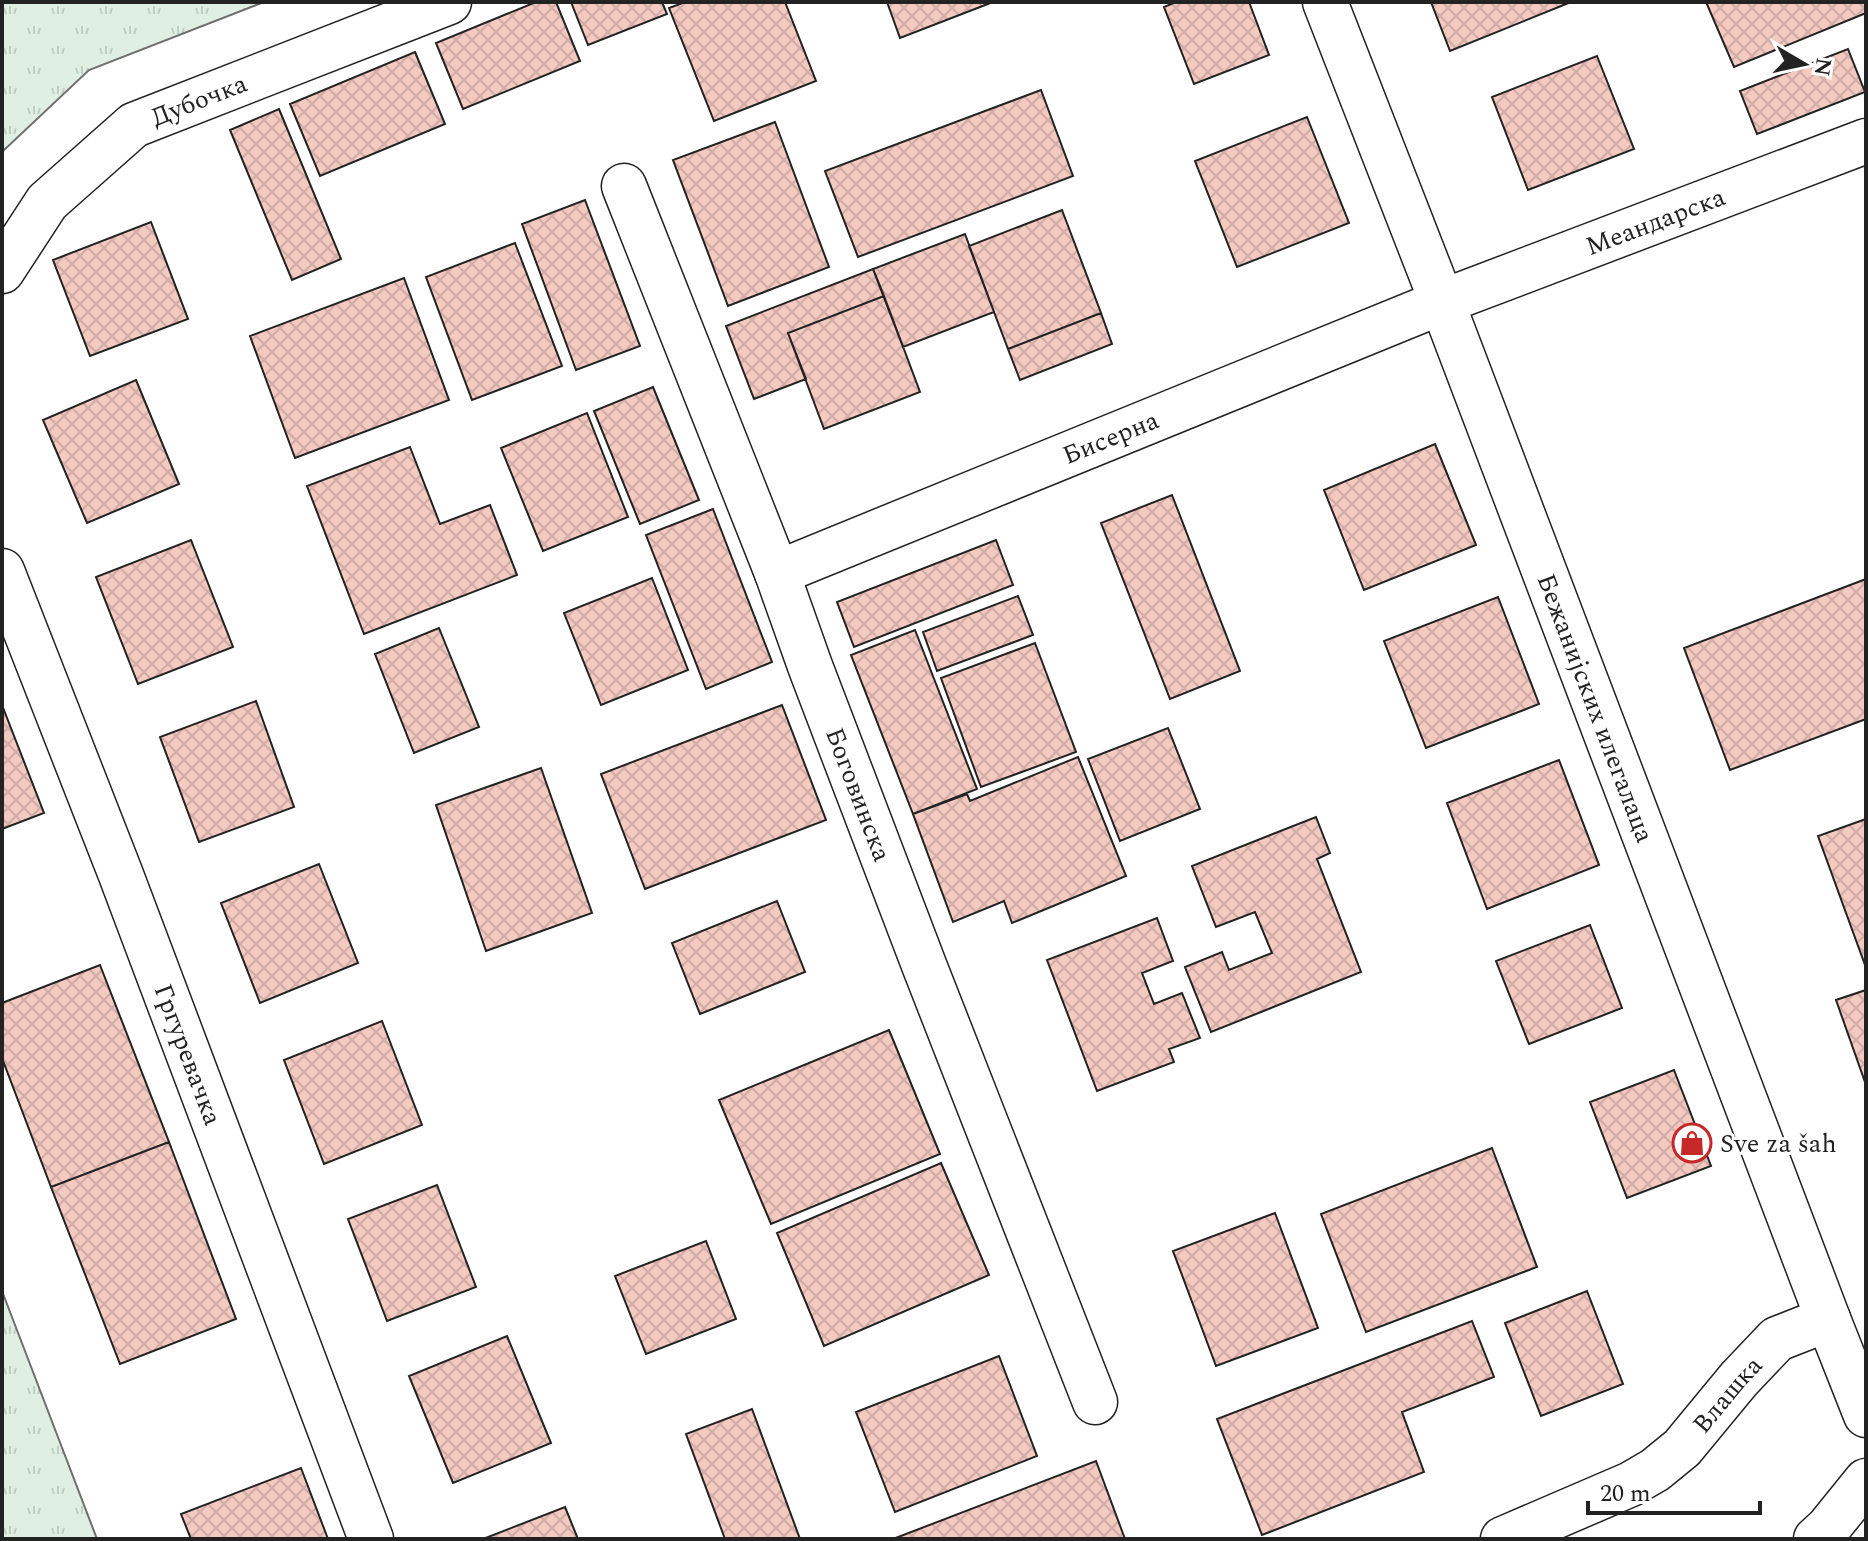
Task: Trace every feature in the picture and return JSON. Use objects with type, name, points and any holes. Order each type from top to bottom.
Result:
[{"type":"street","name":"Дубочка","points":[[2,271],[47,202],[134,125],[449,2]]},
{"type":"street","name":"Бежанијских илегалаца","points":[[1325,2],[1866,1415]]},
{"type":"street","name":"Меандарска","points":[[1442,302],[1866,141]]},
{"type":"street","name":"Боговинска","points":[[624,186],[777,573],[913,937],[1095,1402]]},
{"type":"street","name":"Бисерна","points":[[777,573],[1442,302]]},
{"type":"street","name":"Гргуревачка","points":[[2,571],[121,875],[371,1539]]},
{"type":"street","name":"Влашка","points":[[1503,1539],[1619,1490],[1655,1470],[1682,1448],[1777,1339],[1828,1319]]},
{"type":"street","points":[[1816,1539],[1866,1481]]},
{"type":"green space","points":[[2,2],[264,2],[89,70],[2,152]]},
{"type":"green space","points":[[2,1291],[97,1539],[2,1539]]},
{"type":"building","points":[[536,2],[556,2],[580,61],[463,109],[436,43]]},
{"type":"building","points":[[571,2],[662,2],[667,14],[588,45]]},
{"type":"building","points":[[685,2],[785,2],[816,81],[714,121],[669,8]]},
{"type":"building","points":[[887,2],[993,2],[900,38]]},
{"type":"building","points":[[1176,2],[1249,2],[1269,55],[1194,84],[1164,7]]},
{"type":"building","points":[[1431,2],[1571,2],[1450,51]]},
{"type":"building","points":[[1706,2],[1866,2],[1866,13],[1734,67]]},
{"type":"building","points":[[1848,49],[1865,92],[1757,134],[1740,91]]},
{"type":"building","points":[[415,52],[445,124],[320,176],[290,104]]},
{"type":"building","points":[[1597,56],[1634,149],[1528,190],[1492,97]]},
{"type":"building","points":[[1041,90],[1073,176],[858,257],[825,171]]},
{"type":"building","points":[[279,109],[341,259],[292,280],[230,130]]},
{"type":"building","points":[[1307,117],[1349,223],[1237,267],[1195,161]]},
{"type":"building","points":[[775,122],[829,267],[728,306],[673,160]]},
{"type":"building","points":[[585,200],[640,346],[576,370],[522,224]]},
{"type":"building","points":[[1062,210],[1101,313],[1008,349],[969,246]]},
{"type":"building","points":[[151,222],[188,319],[90,356],[53,260]]},
{"type":"building","points":[[965,234],[994,312],[903,347],[873,269]]},
{"type":"building","points":[[515,243],[562,366],[472,400],[426,277]]},
{"type":"building","points":[[873,269],[884,296],[788,333],[806,379],[754,399],[726,326]]},
{"type":"building","points":[[404,278],[449,400],[295,458],[250,336]]},
{"type":"building","points":[[884,296],[920,392],[824,429],[788,333]]},
{"type":"building","points":[[1101,313],[1112,344],[1020,380],[1008,349]]},
{"type":"building","points":[[136,380],[179,484],[87,523],[43,420]]},
{"type":"building","points":[[653,387],[699,500],[640,524],[594,411]]},
{"type":"building","points":[[587,413],[628,517],[543,551],[501,448]]},
{"type":"building","points":[[1435,444],[1476,545],[1364,590],[1324,490]]},
{"type":"building","points":[[410,447],[440,524],[490,505],[517,575],[364,634],[307,486]]},
{"type":"building","points":[[1172,495],[1240,671],[1170,699],[1101,523]]},
{"type":"building","points":[[713,509],[772,662],[706,689],[646,535]]},
{"type":"building","points":[[191,540],[233,647],[138,684],[96,577]]},
{"type":"building","points":[[996,540],[1013,585],[854,647],[837,602]]},
{"type":"building","points":[[652,578],[688,670],[601,705],[564,613]]},
{"type":"building","points":[[1866,579],[1866,719],[1730,770],[1684,648]]},
{"type":"building","points":[[1018,596],[1033,635],[937,671],[923,632]]},
{"type":"building","points":[[1498,597],[1539,704],[1426,748],[1384,641]]},
{"type":"building","points":[[439,628],[479,727],[414,753],[375,654]]},
{"type":"building","points":[[915,630],[977,789],[913,814],[851,655]]},
{"type":"building","points":[[1035,643],[1076,752],[981,787],[941,678]]},
{"type":"building","points":[[256,701],[294,807],[199,842],[160,737]]},
{"type":"building","points":[[2,705],[44,813],[2,829]]},
{"type":"building","points":[[782,705],[826,820],[645,889],[601,774]]},
{"type":"building","points":[[1168,728],[1200,809],[1120,841],[1088,759]]},
{"type":"building","points":[[1078,757],[1126,876],[1012,923],[1004,901],[953,922],[913,814],[967,794],[970,801]]},
{"type":"building","points":[[1559,760],[1599,865],[1487,909],[1447,803]]},
{"type":"building","points":[[541,768],[592,913],[486,951],[436,805]]},
{"type":"building","points":[[1316,817],[1330,853],[1317,859],[1361,972],[1211,1032],[1185,967],[1222,952],[1229,970],[1272,953],[1255,912],[1216,927],[1192,866]]},
{"type":"building","points":[[1866,819],[1866,964],[1865,965],[1818,836]]},
{"type":"building","points":[[319,864],[358,963],[260,1003],[221,903]]},
{"type":"building","points":[[777,901],[805,972],[700,1014],[672,943]]},
{"type":"building","points":[[1157,918],[1173,961],[1142,973],[1154,1004],[1182,993],[1200,1038],[1169,1049],[1174,1062],[1097,1091],[1047,960]]},
{"type":"building","points":[[1590,925],[1622,1008],[1529,1044],[1496,961]]},
{"type":"building","points":[[100,965],[169,1142],[51,1187],[2,1058],[2,1003]]},
{"type":"building","points":[[1866,990],[1866,1085],[1836,1000]]},
{"type":"building","points":[[382,1021],[422,1125],[324,1164],[284,1060]]},
{"type":"building","points":[[889,1030],[940,1154],[771,1224],[719,1100]]},
{"type":"building","points":[[1674,1070],[1711,1166],[1627,1198],[1590,1102]]},
{"type":"building","points":[[169,1142],[236,1319],[120,1364],[51,1187]]},
{"type":"building","points":[[1492,1148],[1537,1267],[1366,1332],[1321,1214]]},
{"type":"building","points":[[941,1163],[989,1275],[824,1346],[777,1233]]},
{"type":"building","points":[[437,1185],[476,1287],[387,1321],[348,1219]]},
{"type":"building","points":[[1275,1213],[1318,1328],[1216,1366],[1173,1251]]},
{"type":"building","points":[[706,1241],[736,1319],[646,1354],[615,1276]]},
{"type":"building","points":[[1587,1291],[1623,1384],[1541,1416],[1505,1323]]},
{"type":"building","points":[[1472,1321],[1494,1377],[1402,1412],[1424,1472],[1262,1535],[1217,1419]]},
{"type":"building","points":[[507,1336],[551,1443],[453,1483],[409,1376]]},
{"type":"building","points":[[999,1356],[1037,1456],[895,1512],[856,1412]]},
{"type":"building","points":[[752,1409],[800,1539],[725,1539],[686,1434]]},
{"type":"building","points":[[1096,1461],[1125,1539],[893,1539]]},
{"type":"building","points":[[301,1468],[328,1539],[191,1539],[181,1514]]},
{"type":"building","points":[[565,1507],[578,1539],[483,1539]]},
{"type":"place","name":"Sve za šah","points":[[1692,1143]]}]
